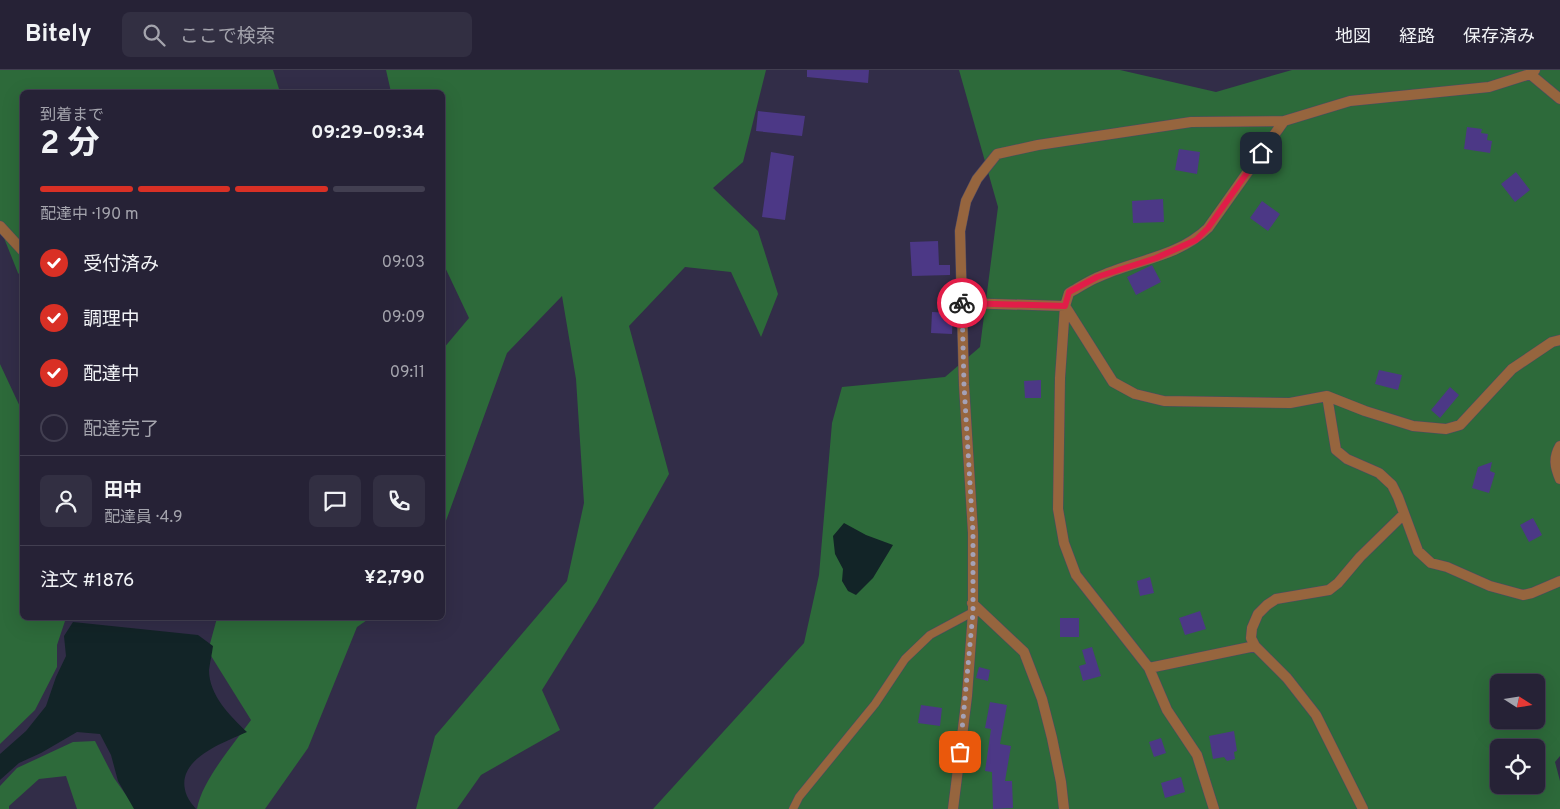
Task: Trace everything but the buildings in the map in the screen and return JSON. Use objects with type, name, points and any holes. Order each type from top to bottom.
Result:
[{"type":"street","points":[[953,809],[966,696],[973,608],[973,533],[964,385],[960,231],[966,201],[977,178],[997,154],[1038,145],[1191,122],[1284,121],[1350,101],[1490,87],[1533,72],[1560,99]]},
{"type":"street","points":[[1214,809],[1197,755],[1167,710],[1149,668],[1076,575],[1064,544],[1058,509],[1060,378],[1065,306],[1069,292],[1097,277],[1156,258],[1196,240],[1208,228],[1284,121]]},
{"type":"street","points":[[0,226],[20,248]]},
{"type":"street","points":[[962,303],[1065,306]]},
{"type":"street","points":[[1065,306],[1113,382],[1135,394],[1164,401],[1290,404],[1327,396],[1365,411],[1413,426],[1446,429],[1460,425],[1512,369],[1552,342],[1560,340]]},
{"type":"street","points":[[1327,396],[1336,450],[1347,459],[1379,473],[1392,485],[1418,551],[1431,563],[1447,567],[1490,586],[1523,595],[1560,582]]},
{"type":"street","points":[[1560,446],[1556,454],[1555,466],[1560,479]]},
{"type":"street","points":[[1363,809],[1316,715],[1287,678],[1255,646],[1251,638],[1252,628],[1258,614],[1267,605],[1276,600],[1328,590],[1338,583],[1360,557],[1404,514]]},
{"type":"street","points":[[973,608],[1024,652],[1042,699],[1050,730],[1061,782],[1064,809]]},
{"type":"street","points":[[1149,668],[1255,646]]},
{"type":"lane","points":[[792,809],[799,797],[875,704],[905,659],[930,635],[973,608]]},
{"type":"green space","points":[[0,70],[273,70],[279,90],[20,90],[20,275],[0,228]]},
{"type":"green space","points":[[386,70],[766,70],[743,162],[713,188],[758,231],[778,294],[761,337],[731,272],[685,267],[629,326],[669,474],[597,602],[542,690],[560,730],[481,775],[457,809],[416,809],[435,736],[567,581],[584,503],[576,379],[562,296],[507,353],[445,524],[445,347],[469,318],[445,267],[445,90],[391,90]]},
{"type":"green space","points":[[959,70],[1120,70],[1216,92],[1292,70],[1560,70],[1560,756],[1555,762],[1560,781],[1560,809],[653,809],[804,643],[819,575],[832,423],[842,387],[945,377],[980,347],[998,207]]},
{"type":"green space","points":[[0,364],[20,407],[20,620],[65,620],[57,645],[57,667],[35,710],[0,744]]},
{"type":"green space","points":[[216,620],[367,620],[357,627],[308,748],[265,809],[197,809],[205,786],[212,774],[251,720],[208,651]]},
{"type":"green space","points":[[95,741],[114,778],[136,809],[77,809],[66,776],[39,779],[9,806],[9,809],[0,809],[0,786],[17,768],[73,742]]},
{"type":"shaded area","points":[[844,523],[866,535],[893,545],[873,578],[856,595],[848,591],[842,581],[843,569],[835,554],[833,536]]},
{"type":"shaded area","points":[[73,622],[198,635],[213,646],[209,670],[213,688],[228,712],[247,732],[202,755],[187,772],[184,783],[187,796],[196,809],[134,809],[118,781],[111,755],[100,734],[77,732],[41,753],[19,763],[0,780],[0,754],[26,731],[46,706],[66,656],[64,636]]},
{"type":"way so far","points":[[960,752],[973,612],[973,533],[964,385],[962,303]]},
{"type":"route","points":[[962,303],[1065,306],[1069,292],[1097,277],[1156,258],[1196,240],[1208,228],[1261,153]]}]
